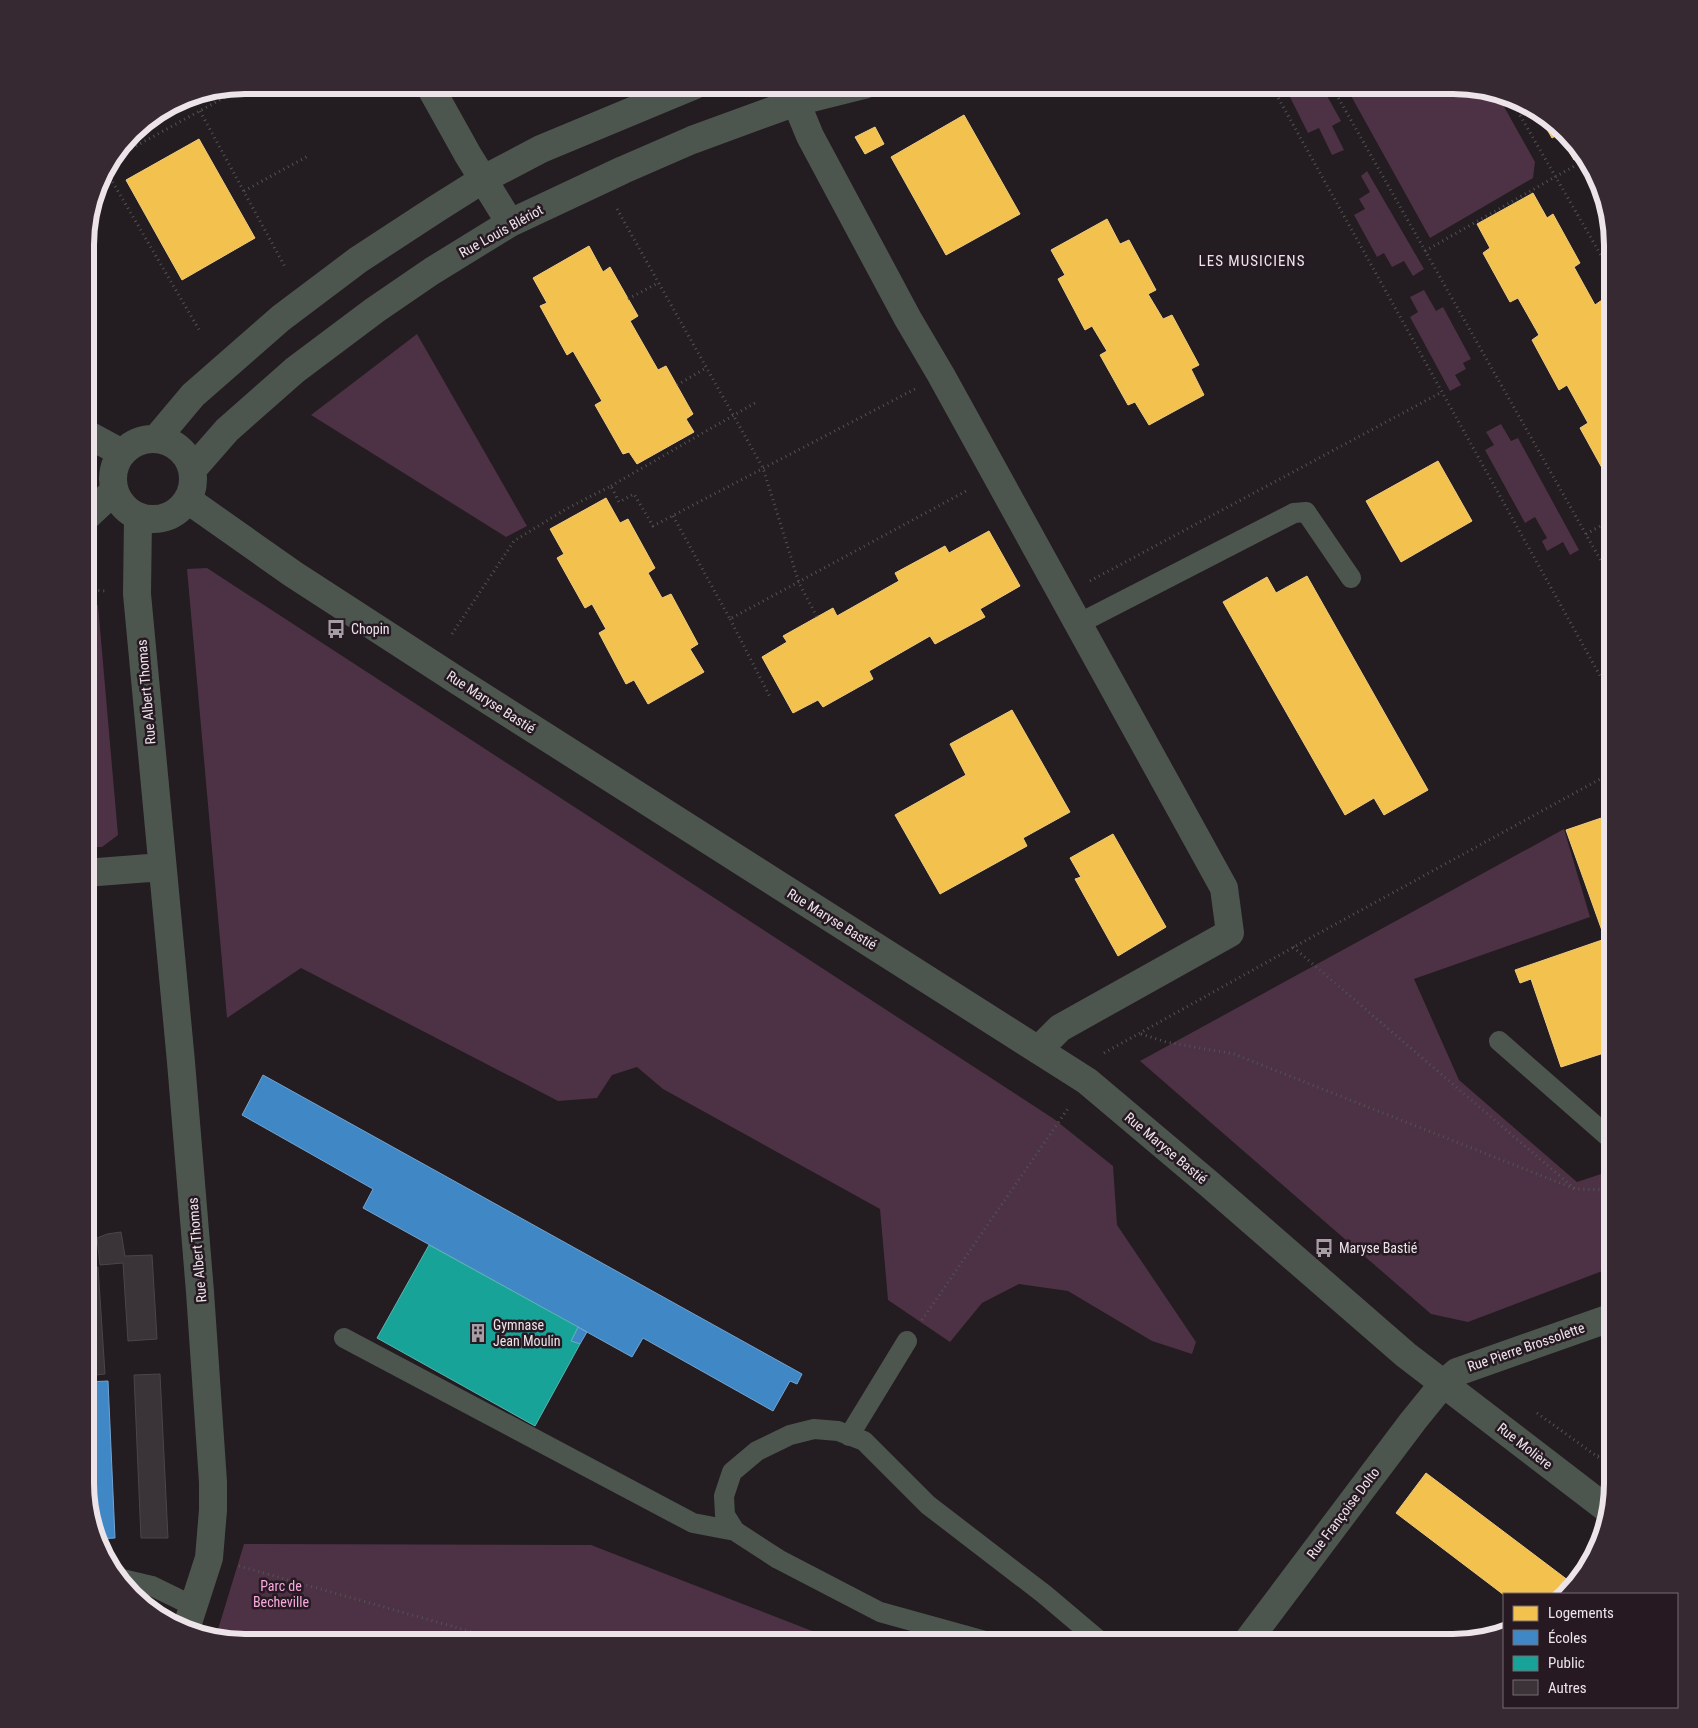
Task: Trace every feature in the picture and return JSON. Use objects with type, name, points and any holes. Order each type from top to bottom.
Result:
[{"type":"street","points":[[434,94],[482,180],[510,223]]},
{"type":"street","points":[[156,439],[193,396],[281,318],[358,260],[482,180],[541,149],[673,94]]},
{"type":"street","name":"Rue Louis Blériot","points":[[192,470],[226,430],[295,370],[375,310],[432,271],[510,223],[692,140],[796,102],[828,94]]},
{"type":"street","points":[[796,102],[815,145],[908,319],[941,375],[1224,888],[1230,933],[1060,1028],[1038,1050]]},
{"type":"street","points":[[94,438],[122,452]]},
{"type":"street","points":[[156,439],[172,443],[185,454],[192,470],[193,486],[188,500],[176,513],[161,520],[144,519],[131,514],[120,504],[114,490],[112,477],[115,464],[122,452],[137,442],[156,439]]},
{"type":"street","points":[[94,509],[114,490]]},
{"type":"street","name":"Rue Maryse Bastié","points":[[188,500],[293,574],[458,681],[1087,1081],[1442,1384]]},
{"type":"street","name":"Rue Albert Thomas","points":[[138,517],[137,594],[180,1053],[200,1292],[213,1482],[209,1558],[190,1618]]},
{"type":"street","points":[[94,872],[162,867]]},
{"type":"street","name":"Rue Pierre Brossolette","points":[[1442,1384],[1456,1372],[1604,1320]]},
{"type":"street","name":"Rue Molière","points":[[1442,1384],[1602,1505]]},
{"type":"street","name":"Rue Françoise Dolto","points":[[1253,1634],[1442,1384]]},
{"type":"lane","points":[[1078,624],[1294,513],[1306,512],[1352,578]]},
{"type":"lane","points":[[1499,1041],[1604,1133]]},
{"type":"lane","points":[[344,1338],[693,1524],[735,1531],[778,1559],[880,1612],[959,1634]]},
{"type":"lane","points":[[849,1436],[907,1341]]},
{"type":"lane","points":[[735,1531],[725,1514],[724,1496],[732,1472],[757,1451],[790,1435],[814,1429],[838,1431],[864,1441],[928,1505],[1044,1594],[1091,1634]]},
{"type":"lane","points":[[129,1581],[152,1586],[190,1618]]},
{"type":"path","points":[[1276,94],[1604,683]]},
{"type":"path","points":[[1336,94],[1604,566]]},
{"type":"path","points":[[126,151],[229,95]]},
{"type":"path","points":[[1515,107],[1604,260]]},
{"type":"path","points":[[200,111],[284,267]]},
{"type":"path","points":[[244,191],[308,156]]},
{"type":"path","points":[[1425,251],[1580,163]]},
{"type":"path","points":[[110,177],[201,333]]},
{"type":"path","points":[[617,210],[763,468],[799,582],[817,617]]},
{"type":"path","points":[[628,299],[658,282]]},
{"type":"path","points":[[677,385],[706,368]]},
{"type":"path","points":[[611,486],[619,502],[634,494],[653,526],[941,375]]},
{"type":"path","points":[[1062,596],[1442,392]]},
{"type":"path","points":[[452,634],[514,541],[566,509],[611,486],[754,403]]},
{"type":"path","points":[[730,619],[995,475]]},
{"type":"path","points":[[673,515],[770,697]]},
{"type":"path","points":[[1586,534],[1604,524]]},
{"type":"path","points":[[907,1341],[1087,1081],[1102,1054],[1604,777]]},
{"type":"path","points":[[1293,947],[1575,1189]]},
{"type":"path","points":[[1140,1033],[1166,1042],[1234,1054],[1575,1189],[1604,1190]]},
{"type":"path","points":[[1598,1456],[1604,1454]]},
{"type":"path","points":[[209,1558],[479,1634]]},
{"type":"green space","points":[[1288,94],[1326,94],[1341,121],[1332,126],[1344,150],[1332,155],[1319,128],[1308,133]]},
{"type":"green space","points":[[1350,94],[1463,94],[1501,102],[1535,162],[1533,178],[1430,238]]},
{"type":"green space","points":[[1367,171],[1424,269],[1413,276],[1404,261],[1392,267],[1384,253],[1377,257],[1354,215],[1365,209],[1359,199],[1370,192],[1361,176]]},
{"type":"green space","points":[[1424,290],[1436,311],[1443,307],[1471,359],[1463,363],[1466,369],[1455,375],[1461,385],[1450,391],[1410,317],[1418,312],[1410,297]]},
{"type":"green space","points":[[417,334],[527,526],[506,537],[311,415]]},
{"type":"green space","points":[[1501,424],[1511,441],[1518,438],[1579,550],[1570,555],[1563,542],[1547,551],[1542,541],[1547,538],[1535,517],[1525,523],[1485,450],[1494,445],[1486,432]]},
{"type":"green space","points":[[207,568],[1054,1119],[1113,1166],[1117,1225],[1196,1342],[1192,1354],[1152,1341],[1068,1291],[1019,1284],[982,1303],[950,1342],[888,1300],[880,1209],[663,1089],[637,1067],[612,1075],[597,1098],[558,1101],[301,968],[227,1018],[187,569]]},
{"type":"green space","points":[[98,605],[118,835],[102,847],[94,847],[94,606]]},
{"type":"green space","points":[[1564,829],[1590,917],[1414,979],[1459,1080],[1577,1182],[1604,1173],[1604,1270],[1468,1322],[1431,1314],[1140,1061]]},
{"type":"green space","name":"Parc de Becheville","points":[[244,1544],[591,1545],[820,1634],[235,1634],[217,1631]]},
{"type":"building: Logements","points":[[964,115],[1020,214],[946,255],[891,157]]},
{"type":"building: Logements","points":[[1544,124],[1557,135],[1552,138]]},
{"type":"building: Logements","points":[[875,127],[884,144],[865,154],[855,137]]},
{"type":"building: Logements","points":[[199,139],[255,238],[182,280],[126,180]]},
{"type":"building: Logements","points":[[1563,141],[1577,158],[1574,160]]},
{"type":"building: Logements","points":[[1533,193],[1547,218],[1553,214],[1580,263],[1574,267],[1595,305],[1602,300],[1604,304],[1604,472],[1580,428],[1588,423],[1567,385],[1559,390],[1532,340],[1539,335],[1518,298],[1510,302],[1483,253],[1490,248],[1477,224]]},
{"type":"building: Logements","points":[[1107,219],[1120,244],[1129,240],[1156,290],[1148,294],[1163,319],[1172,315],[1199,365],[1191,369],[1204,395],[1149,425],[1135,402],[1128,405],[1100,355],[1107,351],[1092,326],[1085,330],[1058,279],[1065,275],[1051,250]]},
{"type":"building: Logements","points":[[589,246],[603,272],[610,267],[638,316],[630,321],[658,370],[666,366],[693,414],[686,419],[694,432],[637,464],[629,452],[623,454],[595,405],[602,401],[573,351],[567,355],[540,306],[547,303],[533,278]]},
{"type":"building: Logements","points":[[1438,461],[1472,521],[1401,562],[1366,501]]},
{"type":"building: Logements","points":[[606,498],[620,523],[628,519],[655,568],[648,573],[662,598],[671,594],[698,644],[690,649],[704,672],[648,704],[634,680],[626,684],[599,633],[606,629],[592,604],[585,608],[557,558],[564,554],[550,529]]},
{"type":"building: Logements","points":[[989,531],[1020,586],[980,609],[985,617],[935,644],[930,636],[869,671],[873,679],[823,707],[818,700],[793,713],[762,657],[787,642],[783,636],[833,608],[837,616],[899,581],[895,573],[945,546],[949,553]]},
{"type":"building: Logements","points":[[1307,576],[1428,790],[1384,815],[1374,798],[1345,815],[1223,602],[1267,577],[1276,593]]},
{"type":"building: Logements","points":[[1012,710],[1070,812],[1023,838],[1027,846],[940,894],[895,815],[966,775],[950,744]]},
{"type":"building: Logements","points":[[1604,817],[1604,936],[1566,830]]},
{"type":"building: Logements","points":[[1113,834],[1166,927],[1118,956],[1075,879],[1081,877],[1070,858]]},
{"type":"building: Logements","points":[[1604,939],[1604,1053],[1561,1067],[1531,979],[1520,983],[1515,970]]},
{"type":"building: Logements","points":[[1426,1473],[1569,1581],[1557,1593],[1503,1594],[1396,1513]]},
{"type":"building: Écoles","points":[[263,1075],[802,1374],[797,1384],[790,1381],[773,1411],[643,1338],[632,1357],[363,1208],[373,1189],[242,1115]]},
{"type":"building: Écoles","points":[[578,1327],[587,1332],[580,1344],[571,1341]]},
{"type":"building: Écoles","points":[[108,1381],[115,1538],[104,1539],[94,1493],[94,1382]]},
{"type":"building: Public","name":"Gymnase Jean Moulin","points":[[429,1245],[578,1327],[571,1341],[580,1344],[535,1426],[377,1338]]},
{"type":"building: Autres","points":[[121,1232],[125,1256],[152,1255],[157,1339],[128,1341],[123,1263],[100,1265],[97,1238]]},
{"type":"building: Autres","points":[[94,1267],[98,1267],[105,1374],[94,1375]]},
{"type":"building: Autres","points":[[160,1374],[168,1538],[141,1538],[134,1375]]},
{"type":"place","name":"Chopin","points":[[336,629]]},
{"type":"place","name":"Maryse Bastié","points":[[1324,1248]]},
{"type":"place","name":"Gymnase Jean Moulin","points":[[478,1333]]},
{"type":"district","name":"LES MUSICIENS","points":[[1252,261]]}]
